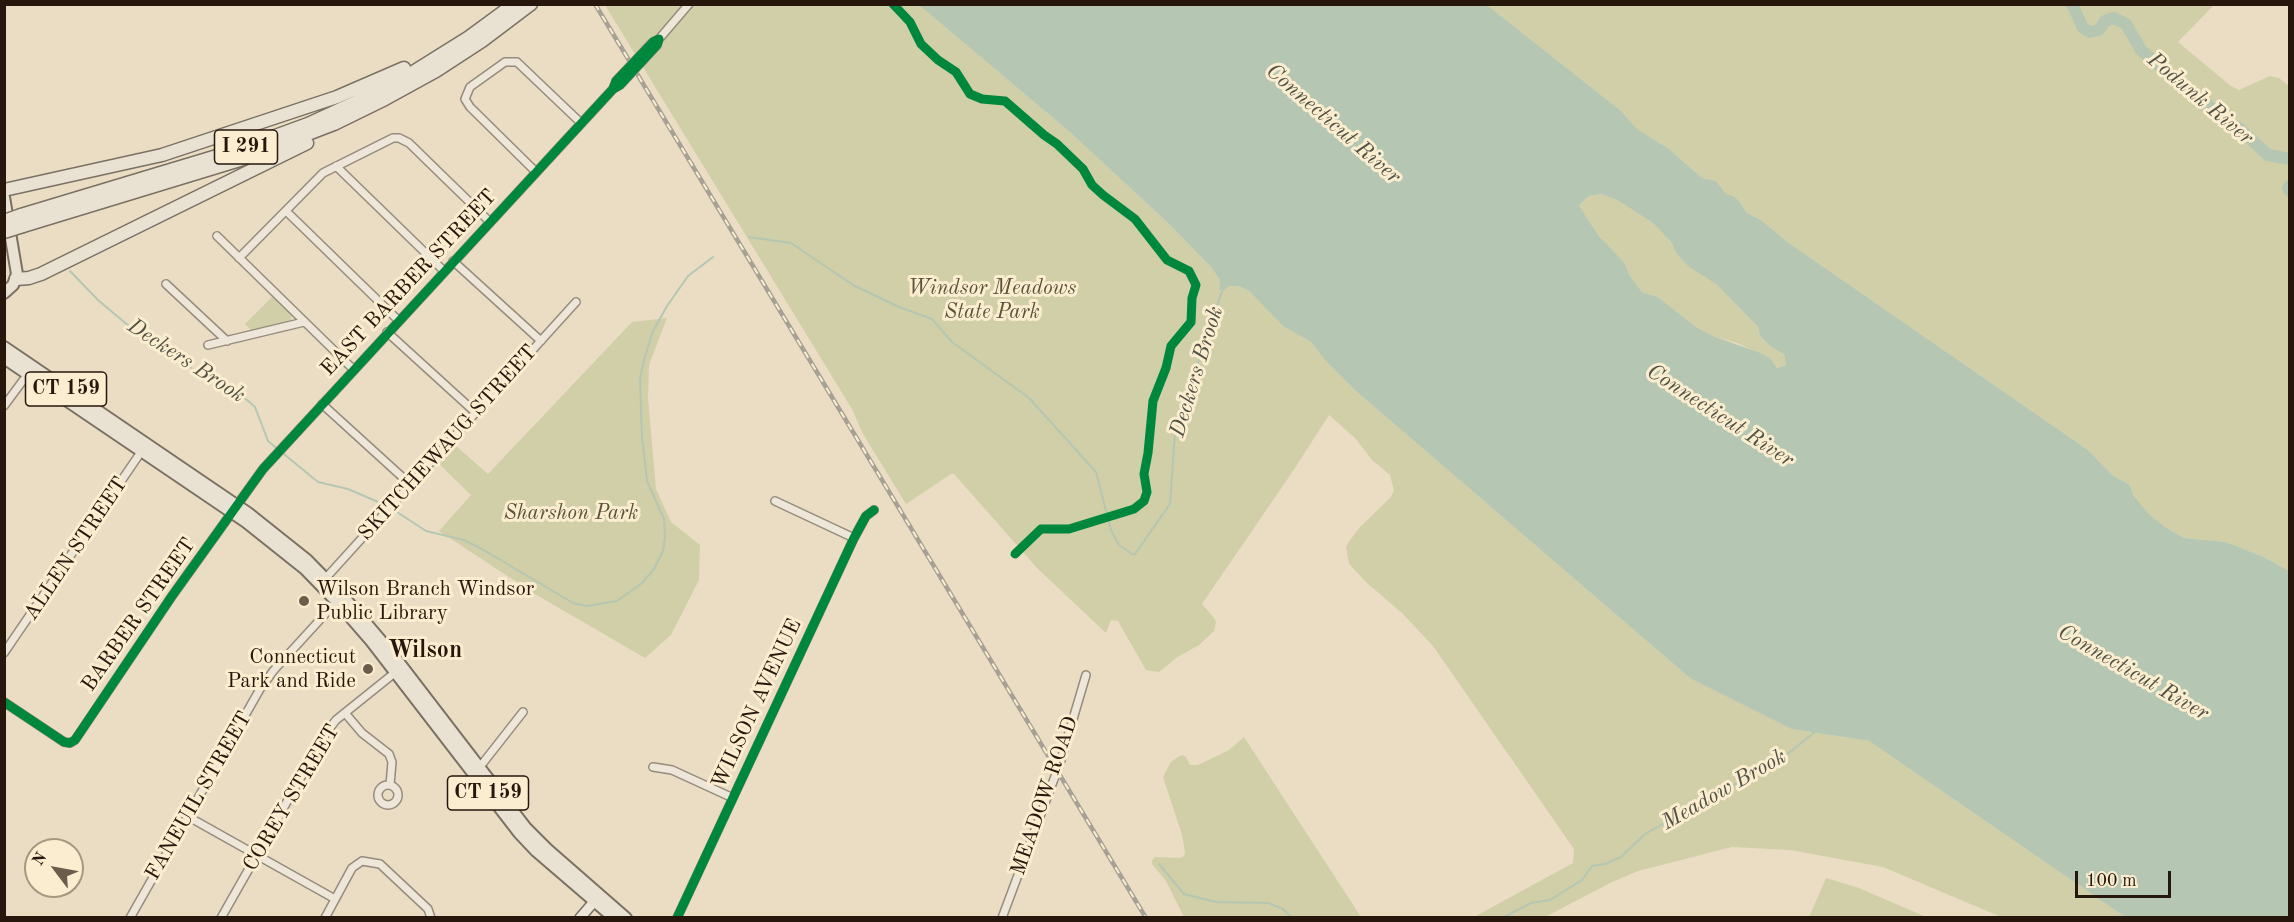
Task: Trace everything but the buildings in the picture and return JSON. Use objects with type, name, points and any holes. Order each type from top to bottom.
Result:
[{"type":"highway","name":"I 291","points":[[4,232],[22,220],[289,131],[379,90],[458,45],[514,4]]},
{"type":"highway","name":"I 291","points":[[4,221],[22,220],[267,151],[334,124],[385,99],[450,62],[531,4]]},
{"type":"highway","points":[[4,190],[133,163],[181,149],[348,93],[458,45]]},
{"type":"highway","points":[[16,279],[41,274],[352,121],[385,99]]},
{"type":"main road","points":[[4,197],[16,267],[16,279],[4,293]]},
{"type":"main road","name":"CT 159","points":[[4,347],[30,370],[235,509],[323,581],[340,598],[479,768],[497,798]]},
{"type":"main road","name":"CT 159","points":[[4,358],[30,370]]},
{"type":"main road","name":"CT 159","points":[[399,669],[497,798],[614,918]]},
{"type":"main road","name":"CT 159","points":[[597,898],[626,918]]},
{"type":"street","name":"EAST BARBER STREET","points":[[235,509],[280,449],[581,123],[657,45],[659,39],[689,4]]},
{"type":"street","points":[[536,172],[470,107],[465,99],[470,87],[499,65],[511,61],[522,66],[581,123]]},
{"type":"street","points":[[239,258],[323,173],[389,140],[399,138],[409,143],[490,222]]},
{"type":"street","points":[[336,166],[444,271]]},
{"type":"street","points":[[286,211],[398,320]]},
{"type":"street","points":[[217,236],[353,369]]},
{"type":"street","points":[[453,261],[541,341]]},
{"type":"street","points":[[166,284],[227,341]]},
{"type":"street","name":"SKITCHEWAUG STREET","points":[[323,581],[576,302]]},
{"type":"street","points":[[208,345],[304,322]]},
{"type":"street","points":[[387,332],[476,413]]},
{"type":"street","points":[[4,406],[30,370]]},
{"type":"street","points":[[322,404],[411,485]]},
{"type":"street","name":"ALLEN STREET","points":[[4,654],[144,448]]},
{"type":"street","points":[[775,501],[854,537]]},
{"type":"street","name":"BARBER STREET","points":[[4,702],[64,742],[70,743],[83,729],[185,578],[235,509]]},
{"type":"street","name":"WILSON AVENUE","points":[[677,918],[854,537],[866,516],[874,510]]},
{"type":"street","name":"FANEUIL STREET","points":[[130,918],[260,689],[274,670],[340,598]]},
{"type":"street","name":"COREY STREET","points":[[221,918],[326,733],[345,713],[399,669]]},
{"type":"street","name":"MEADOW ROAD","points":[[1002,918],[1060,763],[1086,675]]},
{"type":"street","points":[[479,768],[523,712]]},
{"type":"street","points":[[345,713],[362,733],[389,754],[392,762],[390,785]]},
{"type":"street","points":[[653,767],[672,770],[734,798]]},
{"type":"street","points":[[187,816],[335,899]]},
{"type":"street","points":[[324,918],[352,868],[362,861],[373,861],[380,864],[428,909],[431,918]]},
{"type":"street","points":[[580,918],[597,898]]},
{"type":"green space","name":"Windsor Meadows State Park","points":[[605,5],[919,5],[1072,134],[1170,225],[1210,266],[1220,280],[1219,289],[1224,291],[1229,286],[1238,286],[1249,291],[1283,326],[1311,342],[1357,392],[1691,679],[1791,729],[1869,741],[2125,917],[2001,917],[1883,867],[1790,850],[1732,847],[1638,871],[1545,917],[1474,917],[1573,863],[1574,849],[1433,646],[1402,613],[1349,564],[1346,547],[1350,540],[1394,491],[1390,475],[1372,460],[1356,439],[1329,415],[1202,604],[1216,622],[1214,631],[1199,645],[1176,658],[1159,672],[1146,670],[1118,621],[1111,620],[1106,633],[1038,569],[954,474],[906,504],[863,434],[852,409]]},
{"type":"green space","points":[[1487,5],[2214,5],[2178,42],[2231,86],[2239,90],[2270,76],[2279,78],[2289,86],[2289,571],[2264,557],[2226,542],[2184,538],[2165,527],[2149,514],[2133,495],[2130,485],[2112,475],[2088,450],[1789,243],[1761,220],[1747,213],[1739,201],[1726,194],[1716,181],[1702,178],[1668,148],[1637,129],[1620,110]]},
{"type":"green space","points":[[1601,194],[1617,200],[1653,223],[1671,242],[1676,253],[1716,284],[1758,327],[1760,336],[1771,347],[1784,354],[1786,365],[1777,368],[1770,358],[1737,343],[1713,336],[1696,327],[1658,297],[1642,292],[1630,276],[1624,262],[1598,235],[1579,205],[1589,196]]},
{"type":"green space","points":[[273,296],[292,314],[291,320],[252,331],[245,324]]},
{"type":"green space","name":"Sharshon Park","points":[[667,318],[649,365],[648,398],[656,489],[671,522],[700,545],[699,580],[671,635],[645,658],[535,594],[439,531],[471,495],[439,464],[456,446],[488,474],[632,322]]},
{"type":"green space","points":[[1244,737],[1361,917],[1184,917],[1166,881],[1152,864],[1155,857],[1180,858],[1185,852],[1182,835],[1163,777],[1171,762],[1182,755],[1186,757],[1190,765],[1198,765],[1229,750]]},
{"type":"green space","points":[[1826,878],[1859,888],[1926,917],[1809,917]]},
{"type":"water","name":"Connecticut River","points":[[919,5],[1487,5],[1620,110],[1637,129],[1668,148],[1702,178],[1716,181],[1726,194],[1739,201],[1747,213],[1761,220],[1789,243],[2088,450],[2112,475],[2130,485],[2133,495],[2149,514],[2165,527],[2184,538],[2226,542],[2264,557],[2289,571],[2289,917],[2125,917],[1869,741],[1791,729],[1691,679],[1357,392],[1326,361],[1311,342],[1283,326],[1249,291],[1238,286],[1229,286],[1224,291],[1219,289],[1220,280],[1210,266],[1170,225],[1072,134]],"holes":[[[1601,194],[1617,200],[1653,223],[1671,242],[1676,253],[1688,266],[1716,284],[1758,327],[1760,336],[1771,347],[1784,354],[1786,365],[1777,368],[1770,358],[1713,336],[1696,327],[1658,297],[1642,292],[1630,276],[1624,262],[1598,235],[1579,205],[1589,196]]]},
{"type":"waterway","name":"Podunk River","points":[[2072,4],[2083,28],[2090,32],[2099,30],[2105,21],[2114,18],[2126,24],[2141,50],[2226,122],[2239,128],[2268,155],[2290,159]]},
{"type":"waterway","name":"Podunk River","points":[[2290,186],[2288,188],[2290,191]]},
{"type":"waterway","name":"Deckers Brook","points":[[749,237],[791,243],[853,285],[899,307],[932,319],[952,342],[1029,398],[1096,472],[1111,530],[1119,545],[1132,554],[1135,554],[1170,504],[1175,432],[1223,288]]},
{"type":"waterway","name":"Deckers Brook","points":[[397,512],[426,531],[464,540],[482,549],[573,603],[586,606],[617,601],[642,583],[654,569],[663,551],[665,537],[664,519],[647,481],[642,437],[640,379],[644,360],[653,331],[667,306],[688,276],[713,257]]},
{"type":"waterway","name":"Deckers Brook","points":[[70,271],[98,300],[130,327],[184,364],[247,400],[255,407],[268,441],[318,482],[348,489],[385,505]]},
{"type":"waterway","name":"Meadow Brook","points":[[1502,918],[1531,903],[1550,900],[1582,880],[1592,866],[1605,864],[1621,857],[1645,834],[1705,800],[1718,797],[1743,778],[1776,763],[1815,732]]},
{"type":"waterway","points":[[1159,864],[1184,894],[1216,902],[1268,903],[1283,909],[1292,918]]},
{"type":"railway","points":[[595,4],[1146,918]]},
{"type":"cycle path","points":[[893,4],[910,22],[921,44],[938,60],[956,72],[970,94],[982,99],[1005,101],[1057,144],[1083,169],[1092,185],[1135,219],[1167,260],[1189,271],[1196,285],[1192,298],[1191,322],[1171,346],[1166,368],[1153,401],[1144,474],[1147,492],[1144,501],[1134,509],[1069,529],[1041,529],[1015,554]]},
{"type":"cycle path","points":[[4,702],[64,742],[70,743],[75,740],[172,596],[263,469],[613,89],[616,81],[653,42],[659,39],[657,45],[620,85],[613,89]]},
{"type":"cycle path","points":[[677,918],[854,538],[866,516],[874,510]]},
{"type":"place","name":"Wilson Branch Windsor Public Library","points":[[304,601]]},
{"type":"place","name":"Connecticut Park and Ride","points":[[368,669]]},
{"type":"district","name":"Wilson","points":[[425,651]]}]
